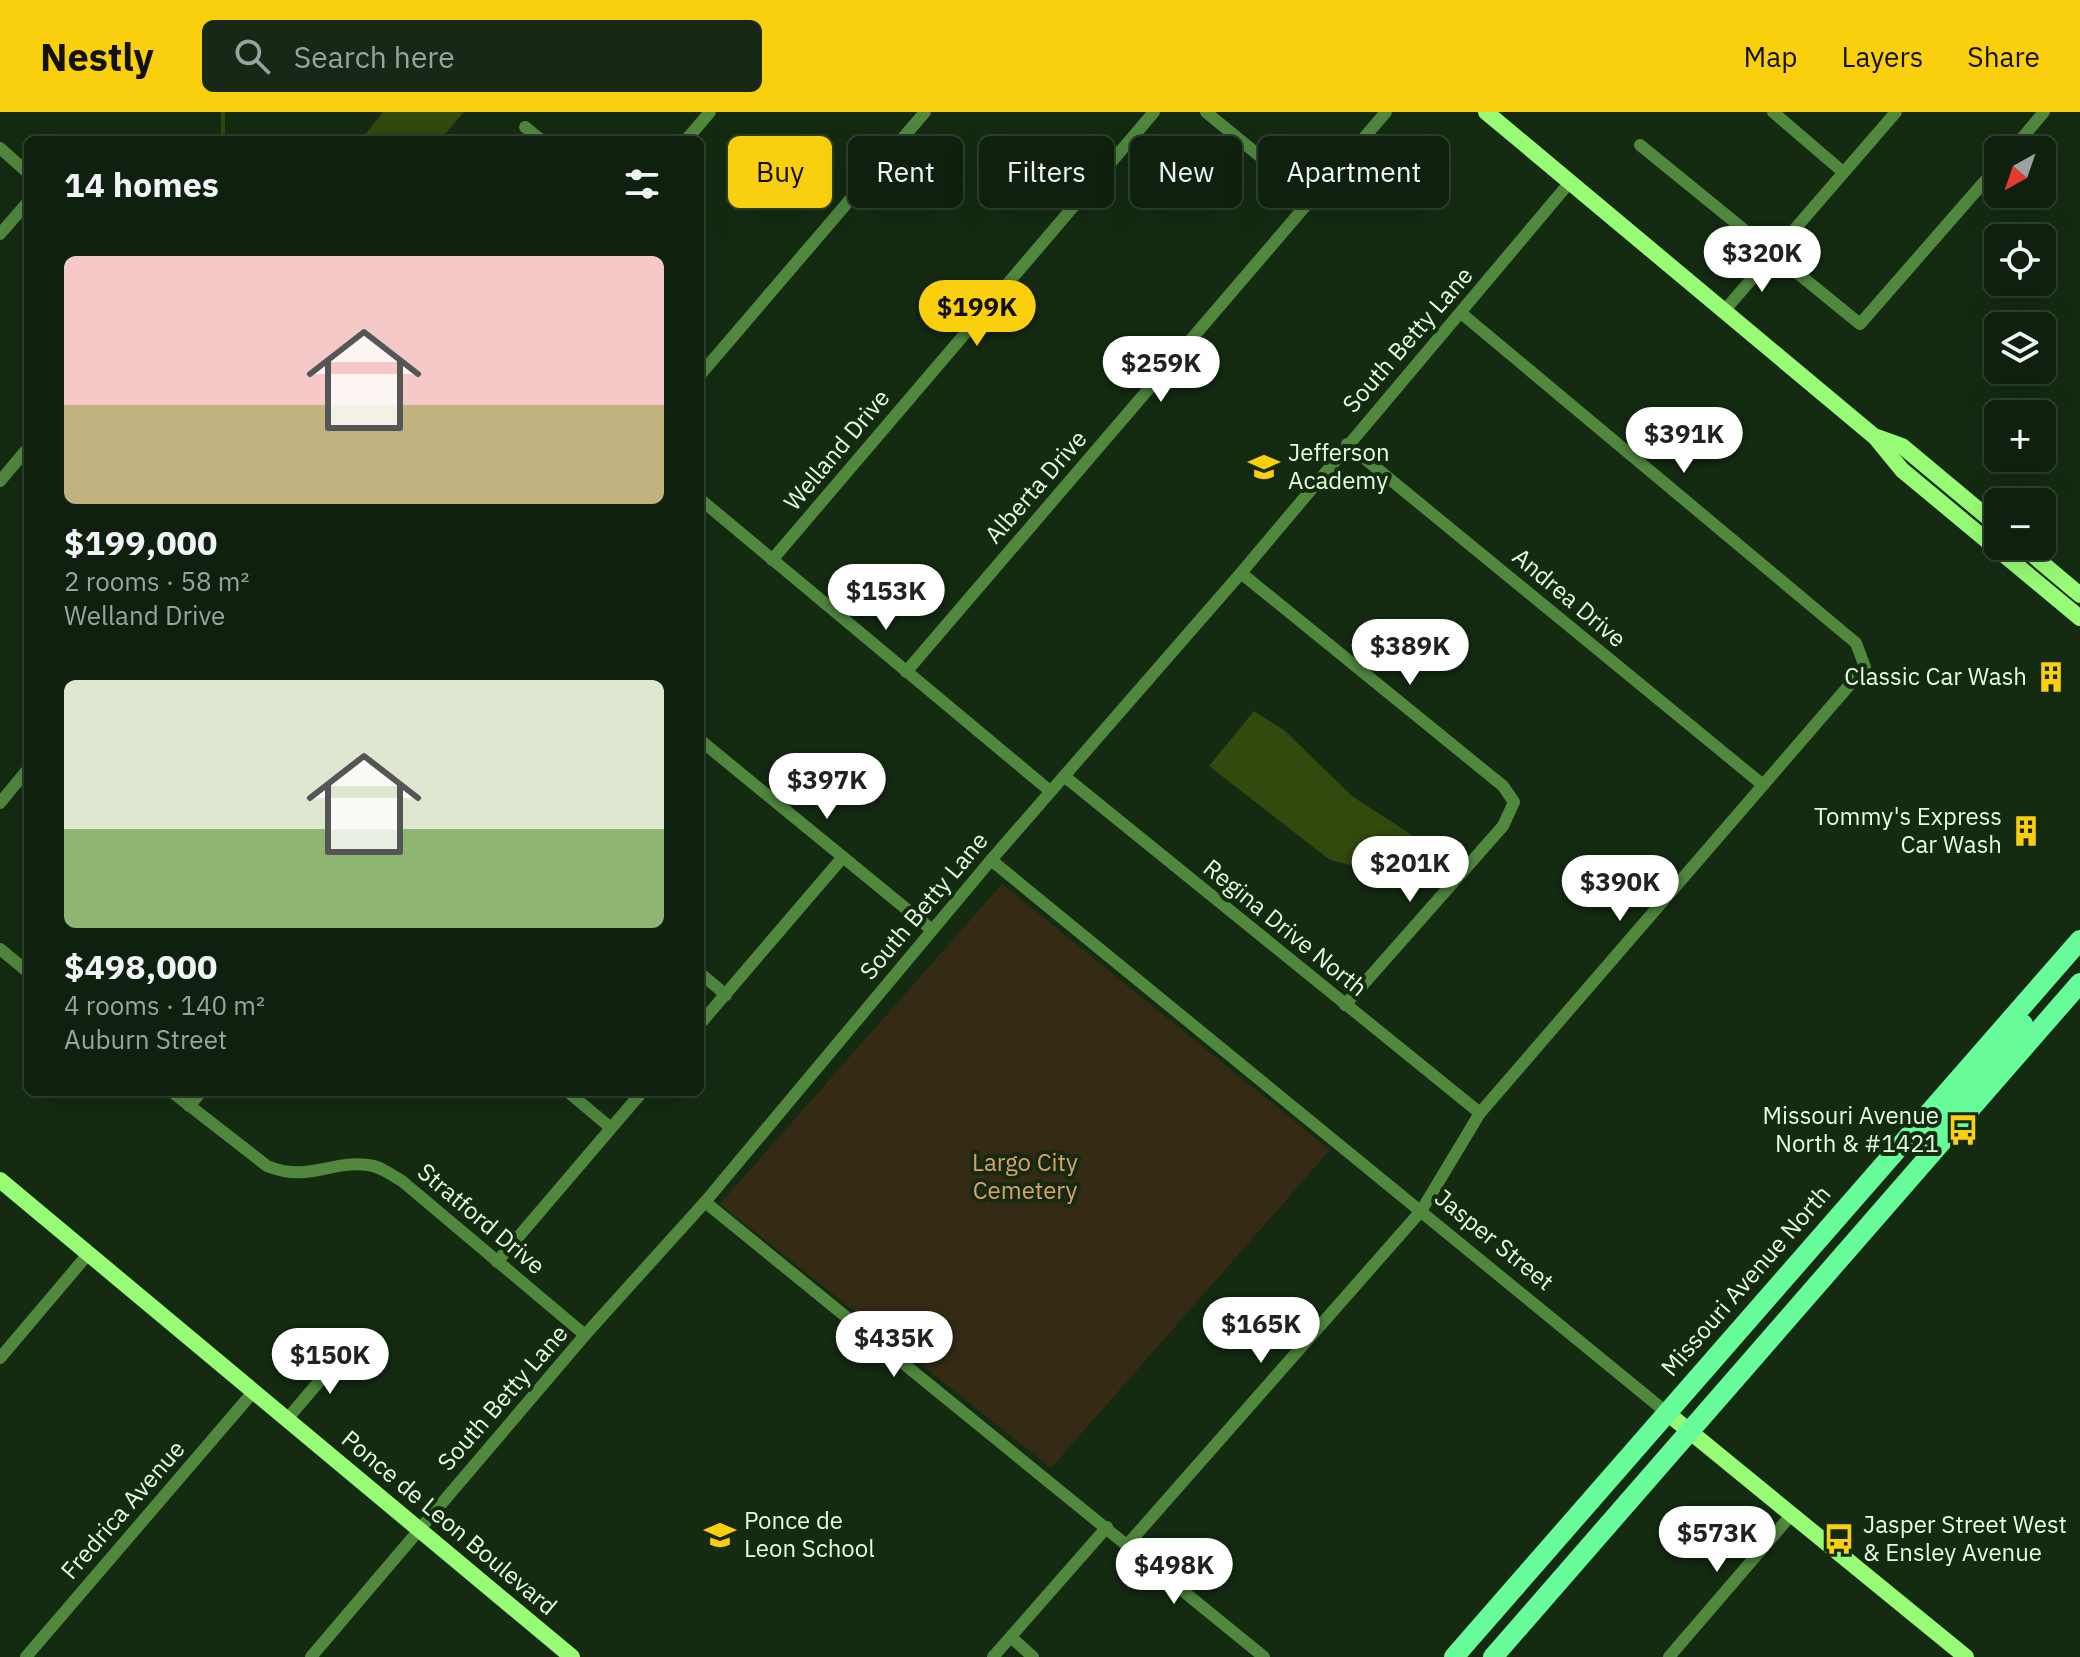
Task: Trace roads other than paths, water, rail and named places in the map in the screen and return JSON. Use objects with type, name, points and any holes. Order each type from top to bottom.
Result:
[{"type":"main road","name":"Missouri Avenue North","points":[[1454,1657],[2076,944]]},
{"type":"main road","points":[[1978,1101],[1985,1072],[2056,984],[2076,944]]},
{"type":"main road","points":[[1493,1657],[2080,983]]},
{"type":"main road","points":[[1883,1209],[1910,1159],[1958,1100],[1964,1088],[1966,1070]]},
{"type":"street","points":[[689,136],[710,112]]},
{"type":"street","points":[[704,370],[925,112]]},
{"type":"street","name":"Welland Drive","points":[[772,560],[1154,112]]},
{"type":"street","points":[[1206,112],[1258,155]]},
{"type":"street","name":"Alberta Drive","points":[[1366,136],[1386,112]]},
{"type":"street","points":[[1486,112],[1875,437],[1902,470],[2080,618]]},
{"type":"street","points":[[1773,112],[1843,172]]},
{"type":"street","points":[[1724,311],[1896,112]]},
{"type":"street","points":[[2024,136],[2044,112]]},
{"type":"street","points":[[525,127],[536,136]]},
{"type":"street","points":[[1640,145],[1860,324],[1984,182]]},
{"type":"street","points":[[0,148],[24,169]]},
{"type":"street","name":"South Betty Lane","points":[[311,1657],[585,1335],[705,1202],[991,860],[1241,573],[1570,182]]},
{"type":"street","points":[[0,234],[24,207]]},
{"type":"street","name":"Alberta Drive","points":[[906,672],[1306,208]]},
{"type":"street","points":[[1128,1544],[1421,1211],[1480,1113],[1865,667],[1856,643],[1827,617],[1461,313]]},
{"type":"street","points":[[1875,437],[1902,446],[1984,514]]},
{"type":"street","name":"Andrea Drive","points":[[1347,444],[1763,785]]},
{"type":"street","points":[[0,481],[24,453]]},
{"type":"street","points":[[704,502],[1050,791]]},
{"type":"street","points":[[2039,560],[2080,595]]},
{"type":"street","points":[[1241,573],[1503,786],[1514,802],[1503,826],[1345,1005]]},
{"type":"street","points":[[704,743],[932,930]]},
{"type":"street","points":[[0,803],[24,774]]},
{"type":"street","name":"Regina Drive North","points":[[1064,776],[1480,1113]]},
{"type":"street","points":[[704,1020],[843,857]]},
{"type":"street","name":"Jasper Street","points":[[991,860],[1966,1657]]},
{"type":"street","points":[[0,949],[24,969]]},
{"type":"street","points":[[704,976],[726,995]]},
{"type":"street","name":"Stratford Drive","points":[[177,1096],[267,1166],[306,1173],[370,1165],[402,1181],[585,1335]]},
{"type":"street","points":[[189,1106],[198,1096]]},
{"type":"street","points":[[573,1096],[611,1128]]},
{"type":"street","points":[[497,1262],[639,1096]]},
{"type":"street","name":"Ponce de Leon Boulevard","points":[[0,1180],[572,1657]]},
{"type":"street","points":[[705,1202],[1264,1657]]},
{"type":"street","points":[[0,1358],[89,1253]]},
{"type":"street","points":[[288,1418],[345,1351]]},
{"type":"street","name":"Fredrica Avenue","points":[[26,1657],[254,1391]]},
{"type":"street","points":[[1669,1657],[1792,1514]]},
{"type":"street","points":[[993,1657],[1107,1527]]},
{"type":"street","points":[[1011,1637],[1033,1657]]},
{"type":"waterway","points":[[223,112],[223,136]]},
{"type":"place","name":"Jefferson Academy","points":[[1264,467]]},
{"type":"place","name":"Classic Car Wash","points":[[2051,677]]},
{"type":"place","name":"Tommy's Express Car Wash","points":[[2026,831]]},
{"type":"place","name":"Missouri Avenue North & #1421","points":[[1963,1130]]},
{"type":"place","name":"Ponce de Leon School","points":[[720,1535]]},
{"type":"place","name":"Jasper Street West & Ensley Avenue","points":[[1839,1539]]},
{"type":"park label","name":"Largo City Cemetery","points":[[1025,1177]]}]
